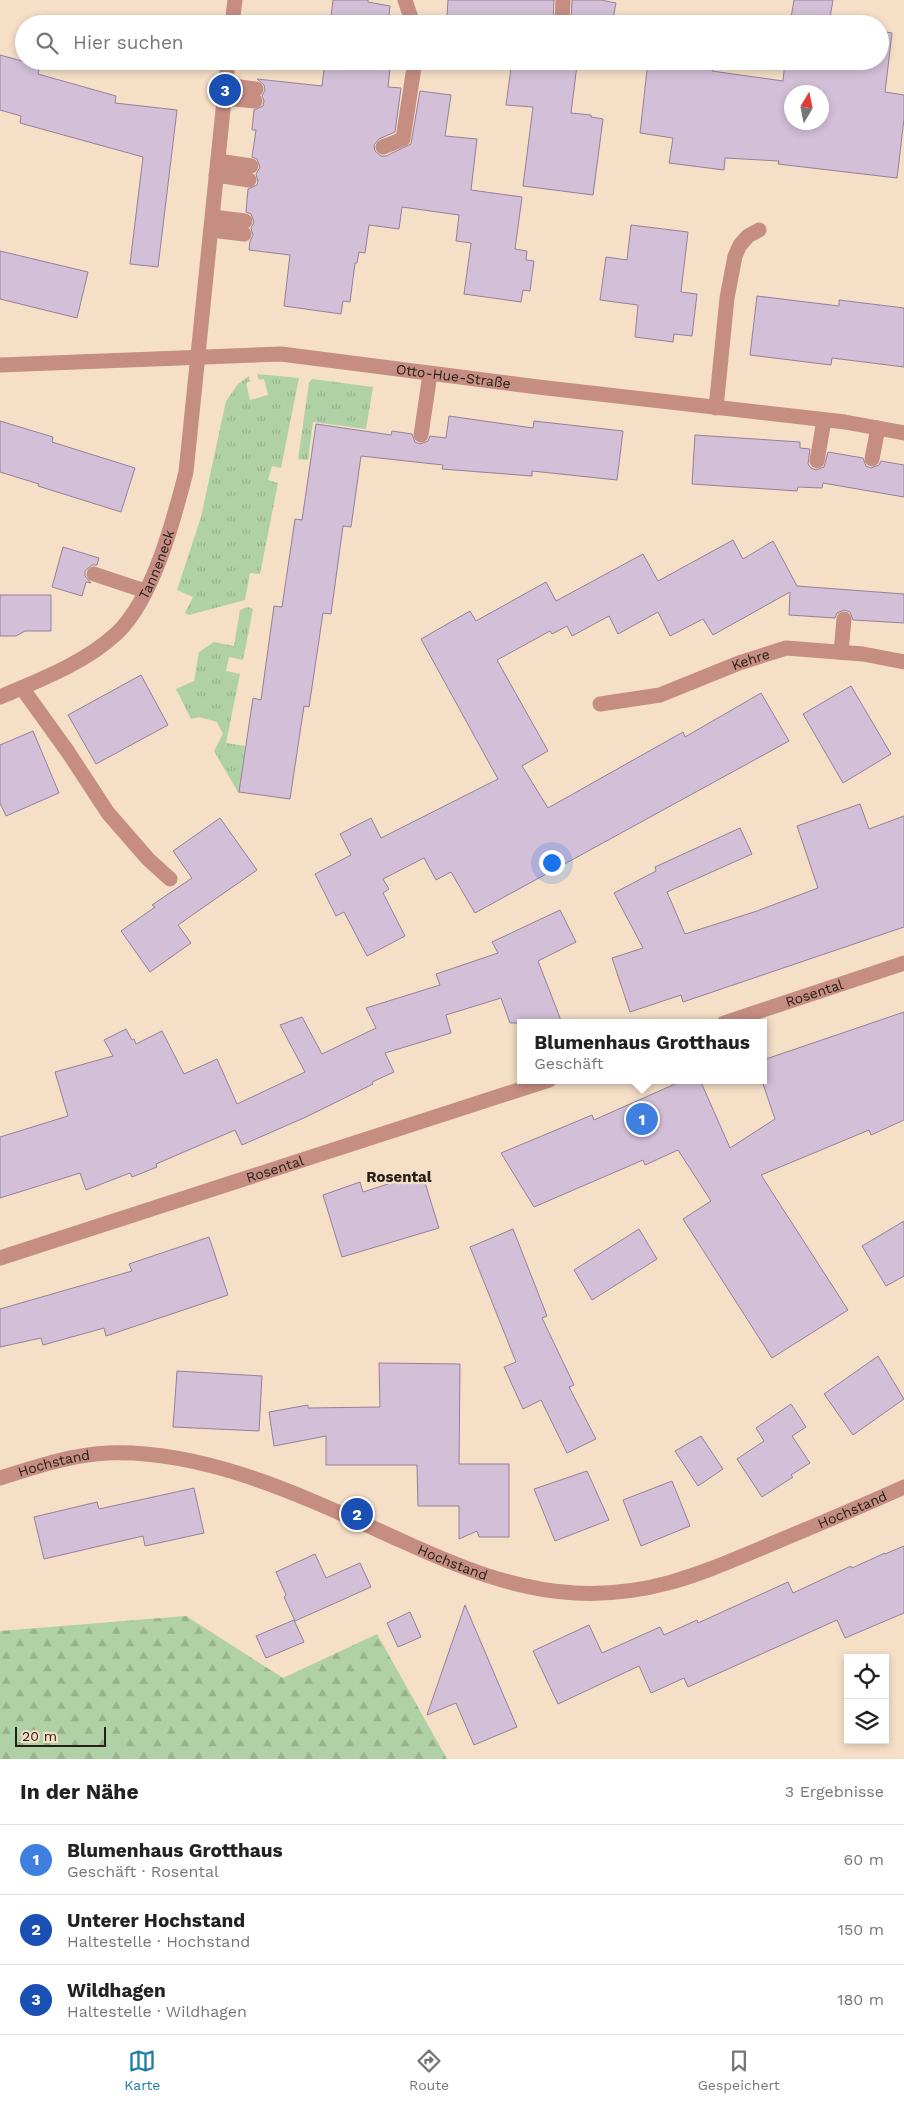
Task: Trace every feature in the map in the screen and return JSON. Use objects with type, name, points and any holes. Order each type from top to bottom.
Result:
[{"type":"street","points":[[233,15],[235,0]]},
{"type":"street","points":[[404,0],[410,15]]},
{"type":"street","points":[[562,15],[563,0]]},
{"type":"street","name":"Tanneneck","points":[[0,697],[84,657],[117,632],[131,616],[145,591],[166,539],[186,472],[196,357],[227,70]]},
{"type":"street","points":[[383,146],[404,139],[414,70]]},
{"type":"street","points":[[225,91],[256,95]]},
{"type":"street","points":[[217,168],[250,173]]},
{"type":"street","points":[[212,223],[244,228]]},
{"type":"street","points":[[716,408],[727,298],[734,263],[740,245],[748,236],[759,230]]},
{"type":"street","name":"Otto-Hue-Straße","points":[[0,365],[281,354],[430,374],[824,420],[904,433]]},
{"type":"street","points":[[421,435],[430,374]]},
{"type":"street","points":[[817,460],[824,420]]},
{"type":"street","points":[[872,459],[878,428]]},
{"type":"street","points":[[94,574],[145,591]]},
{"type":"street","points":[[841,652],[844,619]]},
{"type":"street","name":"Kehre","points":[[600,704],[660,695],[739,663],[786,648],[841,652],[904,662]]},
{"type":"street","points":[[22,688],[68,752],[108,813],[148,859],[170,879]]},
{"type":"street","name":"Rosental","points":[[736,1019],[904,963]]},
{"type":"street","name":"Rosental","points":[[0,1258],[537,1084]]},
{"type":"street","name":"Hochstand","points":[[0,1478],[49,1462],[105,1453],[153,1456],[193,1462],[256,1479],[288,1491],[432,1556],[487,1576],[534,1589],[575,1594],[634,1592],[696,1575],[904,1487]]},
{"type":"green space","points":[[257,374],[299,378],[281,468],[272,466],[268,480],[278,483],[260,574],[250,573],[245,600],[189,615],[185,613],[193,597],[177,590],[201,517],[226,401],[238,384],[249,376],[250,381],[246,383],[250,400],[268,395],[264,379],[259,380]]},
{"type":"green space","points":[[312,379],[373,387],[366,429],[313,422],[308,460],[298,459],[309,383]]},
{"type":"green space","points":[[248,607],[253,609],[243,660],[229,657],[226,671],[240,674],[226,743],[245,746],[239,794],[214,751],[223,734],[217,722],[200,717],[191,719],[176,689],[194,681],[199,652],[214,642],[234,646],[240,610]]},
{"type":"green space","points":[[186,1616],[283,1678],[377,1634],[447,1759],[0,1759],[0,1631]]},
{"type":"building","points":[[333,0],[368,0],[368,2],[390,6],[389,15],[331,15]]},
{"type":"building","points":[[448,0],[554,0],[553,15],[447,15]]},
{"type":"building","points":[[572,0],[601,0],[616,3],[614,15],[571,15]]},
{"type":"building","points":[[794,0],[833,0],[830,15],[792,15]]},
{"type":"building","points":[[889,32],[892,33],[889,58]]},
{"type":"building","points":[[0,55],[15,59],[15,70],[39,70],[38,74],[116,96],[115,103],[177,110],[158,267],[130,264],[143,157],[20,123],[21,116],[0,110]]},
{"type":"building","points":[[324,70],[390,70],[388,87],[401,88],[395,132],[379,139],[374,145],[375,151],[381,156],[386,156],[411,144],[420,91],[451,95],[445,136],[477,139],[471,190],[522,197],[515,249],[527,251],[526,260],[534,261],[530,291],[523,290],[521,302],[464,294],[471,243],[456,241],[459,215],[402,207],[399,229],[369,225],[365,253],[359,252],[357,263],[355,263],[350,302],[343,301],[341,314],[284,306],[290,255],[249,250],[253,235],[251,228],[254,222],[251,214],[246,212],[248,189],[257,185],[256,174],[260,167],[257,159],[252,157],[256,130],[252,130],[254,110],[263,106],[262,96],[265,90],[264,85],[257,79],[322,86]]},
{"type":"building","points":[[511,70],[576,70],[571,113],[591,115],[591,117],[603,119],[593,195],[523,186],[533,107],[506,105]]},
{"type":"building","points":[[647,70],[712,71],[783,81],[784,70],[888,70],[885,92],[904,95],[904,119],[897,178],[778,164],[779,161],[725,158],[724,170],[669,163],[673,138],[640,133]]},
{"type":"building","points":[[631,225],[688,232],[681,292],[697,294],[692,336],[674,334],[673,342],[635,337],[638,305],[600,300],[606,257],[627,260]]},
{"type":"building","points":[[0,251],[88,272],[77,318],[0,299]]},
{"type":"building","points":[[757,296],[839,306],[839,300],[904,308],[904,367],[832,358],[831,365],[750,355]]},
{"type":"building","points":[[449,416],[533,428],[534,421],[623,431],[617,480],[532,471],[532,476],[442,469],[443,465],[361,456],[351,527],[343,526],[331,614],[323,613],[309,707],[304,706],[290,799],[239,792],[253,698],[261,700],[274,606],[282,607],[295,519],[302,520],[316,424],[391,435],[392,431],[412,434],[415,442],[420,444],[428,441],[430,436],[446,438]]},
{"type":"building","points":[[0,421],[53,437],[52,442],[135,468],[121,512],[0,472]]},
{"type":"building","points":[[695,435],[800,442],[800,448],[810,449],[808,464],[816,470],[824,467],[828,452],[863,458],[866,466],[871,468],[879,465],[881,461],[904,465],[904,497],[823,483],[822,488],[798,487],[797,491],[692,484]]},
{"type":"building","points":[[733,540],[743,559],[773,541],[797,586],[904,594],[904,623],[853,620],[850,612],[844,610],[837,613],[835,618],[789,615],[790,592],[713,635],[703,619],[670,636],[658,612],[618,634],[609,616],[572,636],[567,626],[552,634],[550,631],[497,660],[548,751],[522,766],[548,808],[683,732],[685,737],[761,693],[789,741],[475,913],[451,872],[436,880],[424,858],[383,879],[389,889],[383,893],[405,936],[367,956],[344,912],[336,916],[315,874],[351,855],[340,834],[371,818],[381,838],[498,779],[421,639],[470,611],[476,621],[546,582],[556,601],[643,554],[658,581]]},
{"type":"building","points":[[63,547],[99,558],[97,565],[92,565],[85,571],[85,576],[91,583],[86,582],[82,596],[52,587]]},
{"type":"building","points":[[0,595],[51,595],[51,631],[25,631],[16,636],[0,636]]},
{"type":"building","points":[[141,675],[168,725],[96,764],[68,715]]},
{"type":"building","points":[[851,686],[891,754],[843,783],[803,714]]},
{"type":"building","points":[[33,731],[59,793],[6,816],[0,803],[0,745]]},
{"type":"building","points":[[860,804],[869,829],[904,816],[904,927],[683,1002],[681,995],[630,1012],[612,958],[643,948],[614,893],[656,871],[655,867],[740,828],[752,854],[667,892],[685,934],[757,911],[818,888],[797,826]]},
{"type":"building","points":[[220,818],[257,870],[178,925],[191,943],[150,972],[121,931],[155,907],[152,905],[192,878],[173,851]]},
{"type":"building","points":[[560,910],[576,942],[538,961],[560,1019],[517,1019],[517,1023],[510,1023],[501,998],[446,1015],[451,1033],[385,1053],[394,1072],[306,1117],[242,1145],[235,1130],[156,1164],[157,1167],[132,1177],[130,1173],[86,1190],[80,1173],[0,1198],[0,1137],[68,1116],[55,1072],[113,1056],[104,1040],[126,1029],[136,1044],[162,1031],[184,1074],[217,1059],[237,1104],[305,1072],[280,1025],[302,1017],[322,1054],[376,1028],[366,1008],[440,985],[436,974],[498,953],[492,942]]},
{"type":"building","points":[[904,1012],[904,1120],[871,1135],[869,1130],[761,1175],[848,1310],[772,1358],[683,1219],[711,1201],[678,1150],[645,1165],[643,1160],[534,1207],[501,1153],[592,1115],[594,1120],[675,1084],[702,1084],[730,1148],[775,1119],[763,1084],[767,1084],[767,1059]]},
{"type":"building","points":[[422,1173],[439,1228],[342,1257],[323,1195],[360,1182],[363,1192]]},
{"type":"building","points":[[904,1221],[904,1276],[886,1286],[862,1246]]},
{"type":"building","points":[[513,1229],[547,1316],[542,1318],[574,1385],[569,1387],[596,1439],[567,1453],[541,1400],[523,1409],[504,1367],[516,1362],[470,1247]]},
{"type":"building","points":[[639,1229],[657,1259],[592,1300],[574,1270]]},
{"type":"building","points":[[209,1237],[228,1295],[106,1336],[104,1328],[43,1345],[41,1338],[0,1347],[0,1309],[132,1271],[129,1264]]},
{"type":"building","points":[[878,1356],[904,1399],[853,1435],[824,1394]]},
{"type":"building","points":[[379,1363],[460,1364],[459,1464],[509,1464],[509,1537],[479,1537],[477,1531],[459,1539],[459,1506],[418,1506],[417,1465],[326,1465],[326,1436],[274,1446],[269,1412],[308,1405],[308,1408],[380,1407]]},
{"type":"building","points":[[177,1371],[262,1376],[259,1431],[173,1427]]},
{"type":"building","points":[[791,1404],[806,1427],[792,1436],[810,1463],[791,1475],[793,1477],[762,1497],[737,1459],[764,1441],[756,1428]]},
{"type":"building","points":[[701,1436],[723,1469],[698,1486],[675,1451]]},
{"type":"building","points":[[587,1471],[609,1520],[555,1541],[534,1489]]},
{"type":"building","points":[[672,1481],[690,1526],[641,1546],[623,1500]]},
{"type":"building","points":[[194,1488],[204,1533],[145,1546],[143,1536],[44,1559],[34,1517],[97,1502],[99,1509]]},
{"type":"building","points":[[904,1546],[904,1613],[845,1638],[837,1620],[688,1687],[684,1678],[651,1693],[639,1666],[558,1704],[533,1651],[589,1625],[602,1653],[660,1627],[664,1635],[697,1620],[698,1623],[788,1582],[793,1593],[851,1566],[852,1568]]},
{"type":"building","points":[[315,1554],[326,1578],[360,1563],[371,1587],[295,1621],[284,1597],[286,1595],[276,1572]]},
{"type":"building","points":[[465,1605],[517,1727],[474,1745],[456,1703],[427,1715]]},
{"type":"building","points":[[410,1612],[421,1637],[398,1647],[387,1623]]},
{"type":"building","points":[[294,1620],[304,1642],[266,1658],[256,1636]]},
{"type":"place","name":"Wildhagen","points":[[225,90]]},
{"type":"place","name":"Blumenhaus Grotthaus","points":[[642,1119]]},
{"type":"place","name":"Unterer Hochstand","points":[[357,1514]]},
{"type":"district","name":"Rosental","points":[[399,1177]]}]
